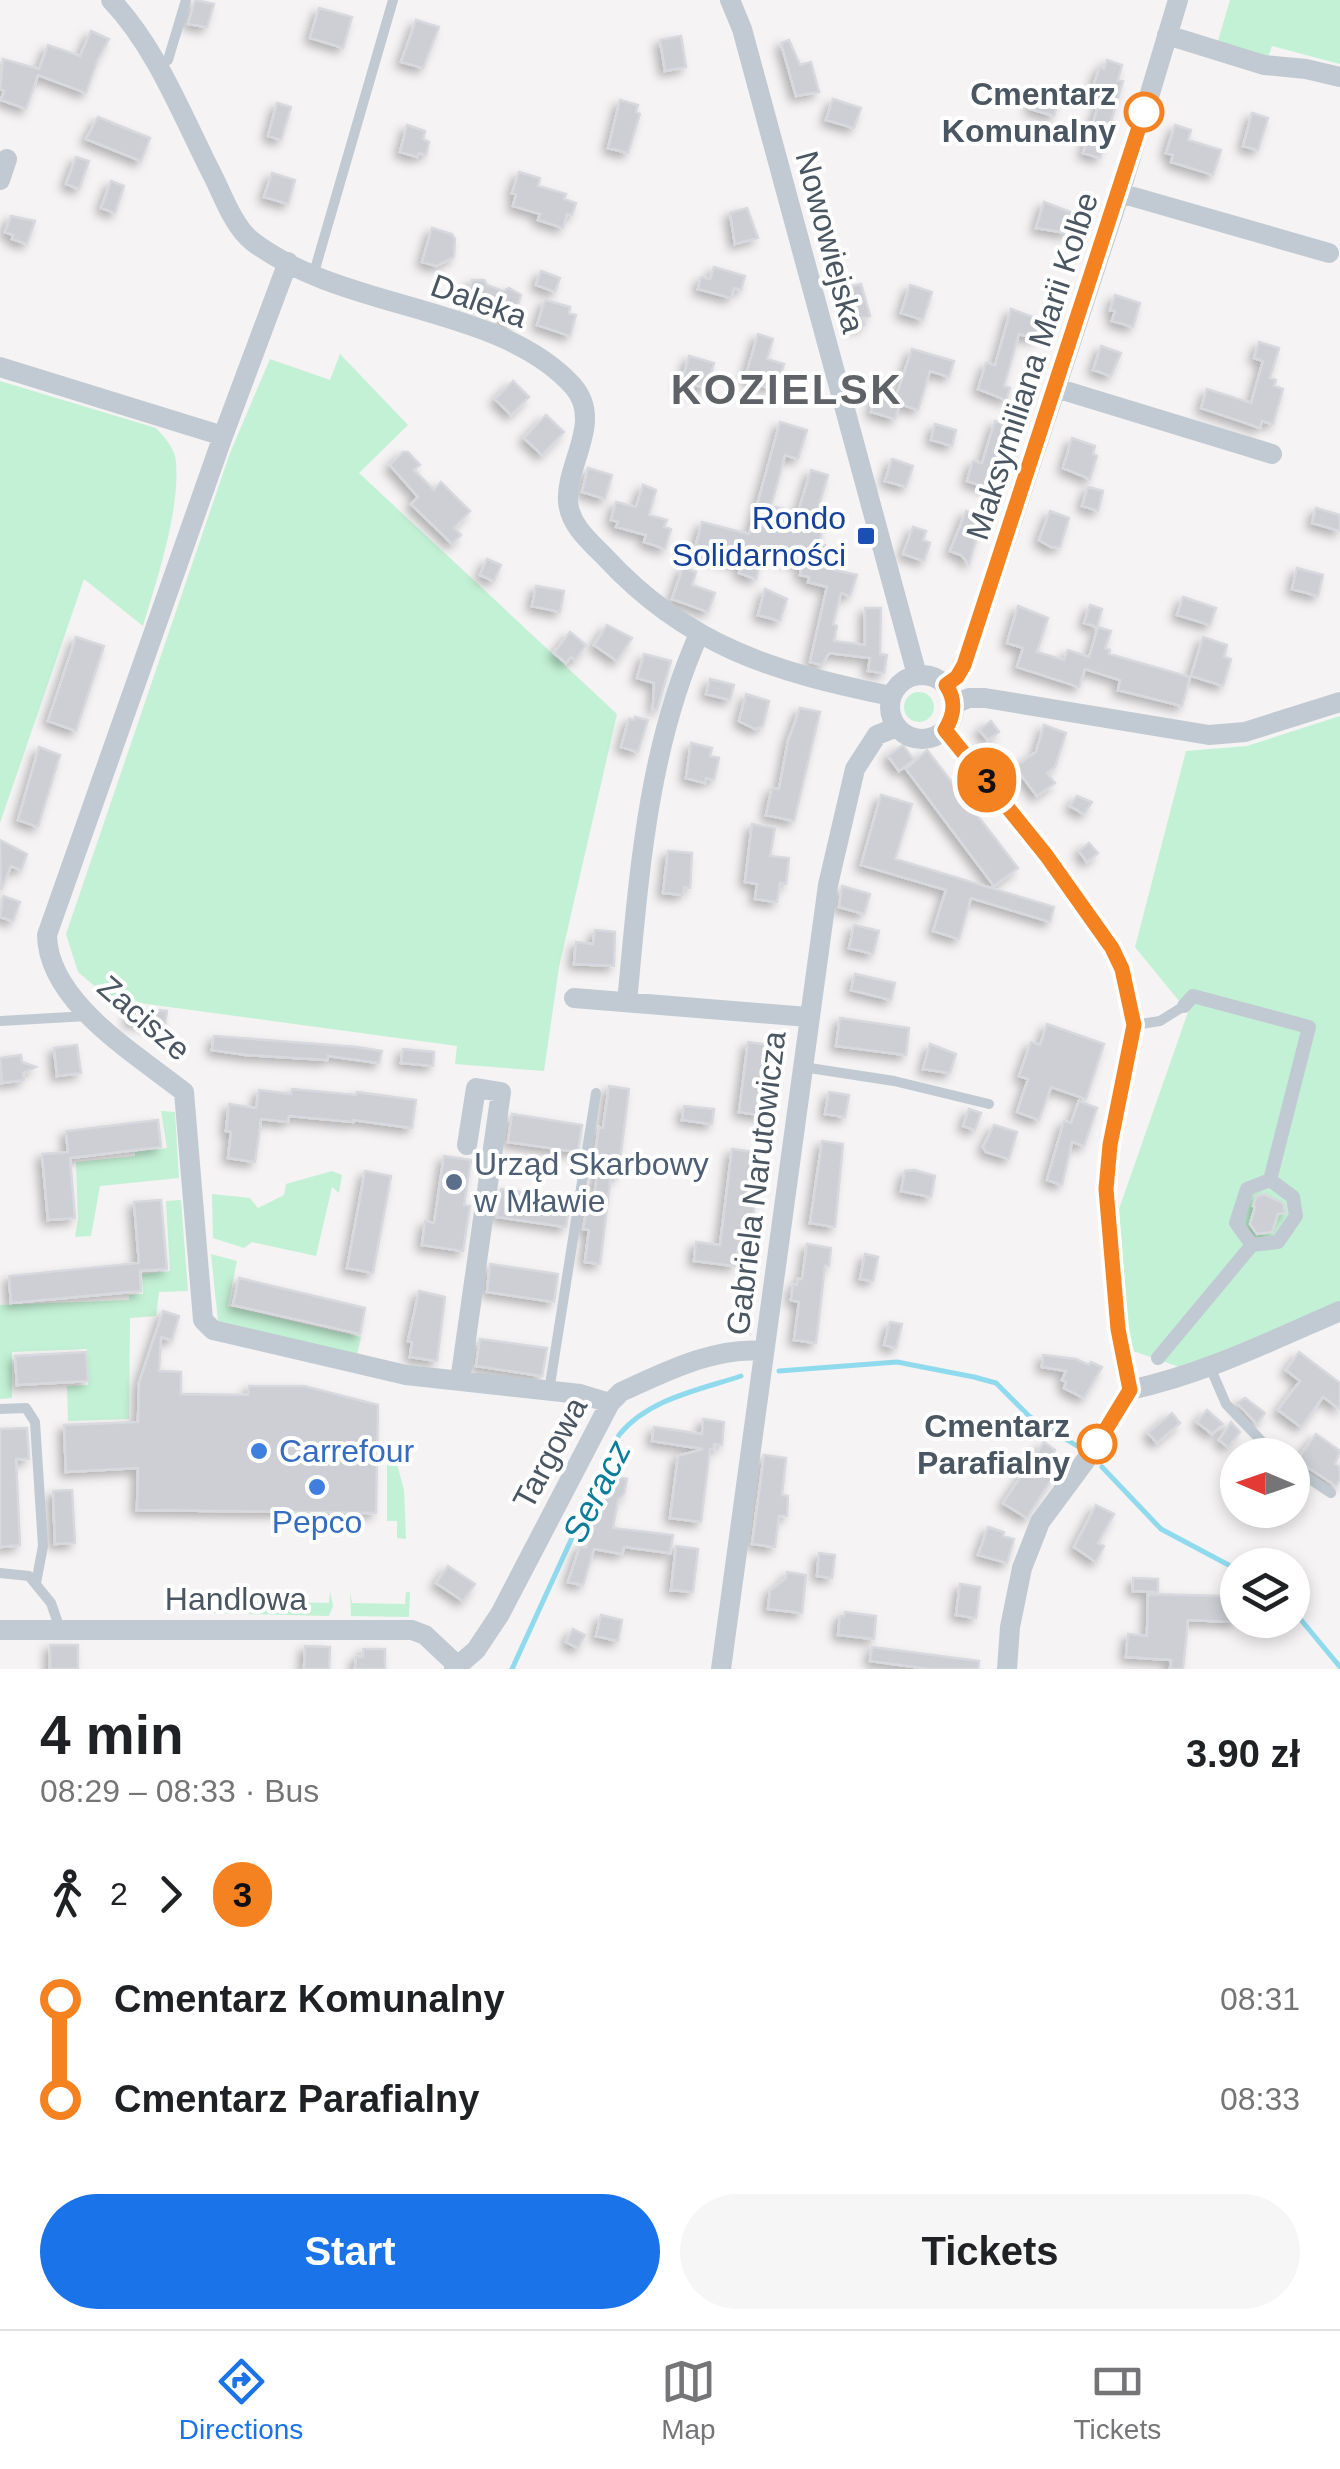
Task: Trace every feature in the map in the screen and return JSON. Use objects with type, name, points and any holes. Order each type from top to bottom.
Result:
[{"type":"street","name":"Daleka","points":[[111,0],[127,17],[156,66],[249,238],[313,277],[447,318],[528,350],[573,387],[583,404],[586,428],[568,497],[571,519],[635,590],[675,621],[782,670],[891,696]]},
{"type":"street","name":"Nowowiejska","points":[[730,0],[742,29],[917,675]]},
{"type":"street","name":"Maksymiliana Marii Kolbe","points":[[950,695],[964,665],[1120,193],[1178,0]]},
{"type":"street","points":[[1167,35],[1264,65],[1340,77]]},
{"type":"street","points":[[0,180],[7,159]]},
{"type":"street","points":[[1120,193],[1328,253]]},
{"type":"street","name":"Zacisze","points":[[288,262],[222,436],[47,936],[47,957],[56,976],[88,1016],[184,1092],[204,1320],[213,1330],[365,1367],[580,1394],[610,1403]]},
{"type":"street","points":[[0,367],[222,436]]},
{"type":"street","points":[[1056,388],[1272,454]]},
{"type":"street","points":[[627,1002],[647,814],[672,706],[699,634]]},
{"type":"street","points":[[917,675],[937,678],[950,695],[951,720],[945,730],[932,738],[920,740],[896,727],[891,696],[904,680],[917,675]]},
{"type":"street","points":[[950,695],[1209,735],[1258,728],[1340,702]]},
{"type":"street","name":"Gabriela Narutowicza","points":[[721,1669],[800,1067],[828,884],[855,769],[877,735],[896,727]]},
{"type":"street","points":[[945,730],[1046,855],[1112,948],[1122,969],[1134,1025],[1110,1145],[1106,1189],[1118,1329],[1130,1390],[1097,1445],[1040,1522],[1022,1568],[1010,1627],[1007,1669]]},
{"type":"street","points":[[1184,1006],[1193,996],[1308,1027],[1270,1180]]},
{"type":"street","points":[[574,998],[808,1018]]},
{"type":"street","points":[[460,1381],[502,1092],[476,1088],[467,1145]]},
{"type":"street","points":[[1252,1245],[1236,1223],[1247,1189],[1270,1180]]},
{"type":"street","points":[[1158,1358],[1252,1245],[1278,1242],[1296,1216],[1293,1196],[1270,1180]]},
{"type":"street","points":[[1130,1390],[1210,1367],[1340,1311]]},
{"type":"street","name":"Targowa","points":[[456,1668],[476,1650],[500,1614],[610,1403],[622,1392],[720,1354],[764,1351]]},
{"type":"street","name":"Handlowa","points":[[0,1630],[412,1630],[441,1648],[456,1668]]},
{"type":"lane","points":[[156,66],[168,60],[186,0]]},
{"type":"lane","points":[[313,277],[393,0]]},
{"type":"lane","points":[[1134,1025],[1160,1021],[1184,1006]]},
{"type":"lane","points":[[0,1021],[88,1016]]},
{"type":"lane","points":[[800,1067],[894,1081],[988,1104]]},
{"type":"lane","points":[[550,1390],[596,1093]]},
{"type":"lane","points":[[1210,1367],[1226,1404],[1259,1438]]},
{"type":"lane","points":[[0,1408],[26,1408],[35,1422],[43,1546],[36,1583]]},
{"type":"lane","points":[[1310,1479],[1332,1494]]},
{"type":"lane","points":[[0,1573],[21,1573],[36,1583],[51,1602],[60,1629]]},
{"type":"green space","points":[[1230,0],[1340,0],[1340,64],[1272,46],[1268,57],[1218,41]]},
{"type":"green space","points":[[340,354],[408,425],[359,473],[617,714],[559,967],[544,1071],[455,1064],[457,1046],[110,999],[78,972],[66,934],[230,453],[270,359],[330,380]]},
{"type":"green space","points":[[0,381],[156,428],[174,452],[176,481],[166,545],[143,626],[84,579],[0,823]]},
{"type":"green space","points":[[919,692],[930,696],[934,707],[930,718],[919,722],[908,718],[904,707],[908,696]]},
{"type":"green space","points":[[1340,716],[1340,1311],[1185,1369],[1130,1350],[1119,1209],[1188,1012],[1135,947],[1186,751],[1247,746]]},
{"type":"green space","points":[[161,1111],[175,1112],[179,1178],[100,1186],[91,1236],[75,1237],[76,1162],[135,1156],[135,1152],[167,1148]]},
{"type":"green space","points":[[332,1171],[342,1175],[339,1193],[332,1187],[316,1256],[252,1242],[244,1248],[213,1238],[212,1194],[250,1198],[258,1208],[284,1195],[286,1184]]},
{"type":"green space","points":[[181,1200],[188,1291],[159,1292],[156,1316],[130,1318],[129,1419],[68,1421],[67,1386],[88,1385],[87,1349],[12,1352],[12,1398],[0,1399],[0,1305],[129,1300],[129,1295],[143,1294],[142,1274],[170,1271],[166,1201]]},
{"type":"green space","points":[[211,1254],[237,1261],[228,1306],[361,1337],[357,1355],[218,1321]]},
{"type":"green space","points":[[391,1442],[404,1490],[406,1539],[397,1538],[397,1521],[387,1521],[387,1461],[383,1444]]},
{"type":"green space","points":[[204,1588],[204,1600],[329,1603],[330,1591],[333,1606],[329,1616],[204,1613],[201,1605]]},
{"type":"green space","points":[[350,1591],[352,1603],[405,1604],[406,1592],[410,1592],[409,1617],[351,1616]]},
{"type":"building","points":[[195,0],[214,4],[207,27],[188,24]]},
{"type":"building","points":[[319,8],[352,17],[343,48],[310,38]]},
{"type":"building","points":[[416,20],[439,27],[423,68],[401,62]]},
{"type":"building","points":[[91,31],[109,39],[86,93],[38,75],[26,109],[1,100],[3,59],[39,69],[48,45],[80,56]]},
{"type":"building","points":[[681,36],[686,67],[665,71],[660,40]]},
{"type":"building","points":[[789,40],[800,65],[811,62],[819,92],[796,96],[781,43]]},
{"type":"building","points":[[1107,60],[1122,65],[1118,80],[1123,81],[1100,158],[1083,153],[1102,95],[1094,84]]},
{"type":"building","points":[[1036,88],[1060,95],[1054,116],[1030,109]]},
{"type":"building","points":[[833,99],[861,108],[854,128],[826,120]]},
{"type":"building","points":[[620,100],[638,105],[636,112],[640,114],[628,153],[608,148]]},
{"type":"building","points":[[277,103],[291,107],[281,140],[268,136]]},
{"type":"building","points":[[1252,113],[1268,118],[1258,150],[1243,146]]},
{"type":"building","points":[[98,117],[150,138],[141,161],[86,139]]},
{"type":"building","points":[[407,125],[425,131],[423,139],[429,142],[426,155],[419,153],[417,157],[400,152]]},
{"type":"building","points":[[1175,125],[1191,130],[1188,140],[1221,150],[1213,175],[1171,162],[1173,155],[1166,153]]},
{"type":"building","points":[[76,157],[89,161],[79,189],[66,184]]},
{"type":"building","points":[[519,172],[540,178],[538,186],[566,194],[564,199],[576,203],[563,228],[538,220],[540,214],[513,206],[516,194],[512,193]]},
{"type":"building","points":[[272,173],[295,180],[288,204],[264,197]]},
{"type":"building","points":[[111,181],[124,186],[115,213],[101,208]]},
{"type":"building","points":[[1044,202],[1073,213],[1067,233],[1036,228]]},
{"type":"building","points":[[747,208],[758,238],[735,244],[730,213]]},
{"type":"building","points":[[11,216],[35,221],[27,244],[5,232]]},
{"type":"building","points":[[432,228],[452,234],[455,239],[454,257],[436,266],[422,262]]},
{"type":"building","points":[[714,267],[745,276],[741,290],[734,288],[731,298],[698,289],[701,277],[710,279]]},
{"type":"building","points":[[541,271],[560,278],[555,292],[536,285]]},
{"type":"building","points":[[472,280],[484,280],[487,285],[503,291],[509,288],[521,295],[511,327],[501,323],[503,312],[465,300]]},
{"type":"building","points":[[861,284],[870,316],[863,318],[865,325],[854,328],[844,288]]},
{"type":"building","points":[[910,285],[932,292],[923,320],[901,313]]},
{"type":"building","points":[[1115,295],[1140,303],[1133,327],[1112,321],[1115,311],[1110,310]]},
{"type":"building","points":[[545,300],[570,307],[569,313],[576,315],[570,336],[537,325]]},
{"type":"building","points":[[1011,309],[1041,320],[1036,339],[1019,334],[1004,386],[1010,388],[1006,400],[978,389],[986,363],[995,365]]},
{"type":"building","points":[[758,334],[773,339],[767,359],[784,364],[777,387],[767,388],[745,378]]},
{"type":"building","points":[[1259,342],[1279,348],[1270,378],[1276,380],[1274,386],[1283,389],[1273,424],[1262,421],[1260,428],[1201,408],[1207,389],[1251,403],[1263,361],[1254,358]]},
{"type":"building","points":[[1101,346],[1121,353],[1111,376],[1093,370]]},
{"type":"building","points":[[912,349],[954,361],[949,377],[930,371],[918,410],[900,404],[895,419],[871,412],[878,388],[897,394]]},
{"type":"building","points":[[689,356],[714,363],[707,388],[694,385],[692,392],[680,389]]},
{"type":"building","points":[[513,381],[529,397],[511,415],[495,399]]},
{"type":"building","points":[[546,415],[564,432],[542,455],[524,438]]},
{"type":"building","points":[[995,421],[1019,429],[1012,452],[1000,448],[987,488],[967,481],[973,461],[982,463]]},
{"type":"building","points":[[780,422],[807,430],[798,459],[785,455],[771,506],[798,512],[811,470],[828,475],[814,522],[824,524],[819,544],[825,545],[822,567],[857,575],[850,596],[841,593],[833,624],[837,626],[834,641],[865,645],[865,608],[881,608],[880,654],[887,655],[884,673],[868,671],[870,658],[829,653],[822,665],[810,662],[827,587],[808,582],[809,577],[800,575],[802,564],[763,553],[756,579],[739,573],[742,565],[694,552],[702,522],[749,534]]},
{"type":"building","points":[[935,424],[956,430],[952,446],[931,440]]},
{"type":"building","points":[[1072,438],[1095,446],[1093,454],[1097,456],[1090,479],[1063,468]]},
{"type":"building","points":[[408,452],[420,465],[414,470],[434,490],[441,482],[470,511],[454,528],[461,535],[452,544],[411,504],[418,497],[390,465]]},
{"type":"building","points":[[892,459],[913,466],[906,487],[885,481]]},
{"type":"building","points":[[588,468],[612,475],[605,499],[582,492]]},
{"type":"building","points":[[643,485],[656,490],[649,515],[667,520],[664,527],[671,529],[665,549],[644,542],[646,535],[616,527],[618,522],[611,520],[616,502],[636,507]]},
{"type":"building","points":[[1088,487],[1103,491],[1098,511],[1082,506]]},
{"type":"building","points":[[1316,508],[1340,515],[1340,531],[1312,523]]},
{"type":"building","points":[[966,511],[983,517],[969,564],[950,551]]},
{"type":"building","points":[[1050,511],[1069,518],[1060,547],[1039,540]]},
{"type":"building","points":[[913,527],[926,531],[923,540],[930,543],[924,561],[903,554]]},
{"type":"building","points":[[487,559],[501,565],[494,581],[480,575]]},
{"type":"building","points":[[683,567],[696,572],[692,585],[715,593],[708,612],[672,599]]},
{"type":"building","points":[[1297,568],[1323,575],[1318,596],[1292,589]]},
{"type":"building","points":[[536,586],[564,591],[560,612],[532,606]]},
{"type":"building","points":[[765,589],[787,599],[780,621],[758,615]]},
{"type":"building","points":[[1183,597],[1216,608],[1210,625],[1177,615]]},
{"type":"building","points":[[1090,605],[1102,609],[1097,627],[1084,623]]},
{"type":"building","points":[[1018,606],[1048,618],[1037,652],[1064,660],[1068,650],[1089,657],[1098,627],[1111,631],[1105,648],[1110,650],[1109,654],[1190,677],[1182,706],[1118,690],[1120,680],[1085,669],[1079,687],[1017,667],[1023,648],[1007,643]]},
{"type":"building","points":[[607,625],[632,638],[617,661],[594,645]]},
{"type":"building","points":[[570,632],[586,645],[575,660],[571,657],[566,663],[554,653]]},
{"type":"building","points":[[76,637],[104,646],[76,731],[48,721]]},
{"type":"building","points":[[1203,637],[1227,645],[1224,657],[1231,659],[1223,686],[1191,676]]},
{"type":"building","points":[[644,654],[671,661],[657,710],[653,709],[654,683],[637,678]]},
{"type":"building","points":[[710,679],[734,685],[730,700],[706,694]]},
{"type":"building","points":[[746,694],[769,701],[763,726],[755,729],[739,721]]},
{"type":"building","points":[[800,708],[820,712],[794,821],[766,815],[772,788],[779,789],[788,741]]},
{"type":"building","points":[[629,719],[648,720],[638,752],[621,747]]},
{"type":"building","points":[[991,721],[999,732],[988,740],[979,730]]},
{"type":"building","points":[[1044,725],[1066,733],[1055,767],[1047,773],[1055,783],[1037,796],[1015,767],[1036,752]]},
{"type":"building","points":[[691,743],[712,748],[710,756],[719,758],[714,780],[706,778],[705,783],[686,778]]},
{"type":"building","points":[[903,745],[914,760],[899,771],[888,756]]},
{"type":"building","points":[[39,747],[60,755],[38,827],[18,820]]},
{"type":"building","points":[[927,750],[1018,868],[994,886],[906,769]]},
{"type":"building","points":[[881,795],[912,804],[895,859],[1054,907],[1050,922],[971,898],[959,939],[933,931],[946,890],[861,865]]},
{"type":"building","points":[[1077,796],[1092,802],[1084,814],[1070,806]]},
{"type":"building","points":[[752,824],[775,828],[770,856],[789,858],[786,884],[780,883],[777,902],[755,899],[757,884],[745,882]]},
{"type":"building","points":[[0,840],[27,854],[21,870],[11,866],[1,890]]},
{"type":"building","points":[[1089,843],[1098,853],[1087,862],[1079,851]]},
{"type":"building","points":[[668,851],[692,853],[690,888],[684,887],[683,895],[663,893]]},
{"type":"building","points":[[842,886],[870,894],[864,914],[839,907]]},
{"type":"building","points":[[3,896],[20,902],[13,921],[0,917]]},
{"type":"building","points":[[854,925],[879,931],[873,954],[849,948]]},
{"type":"building","points":[[595,930],[615,932],[614,966],[574,964],[576,942],[593,944]]},
{"type":"building","points":[[855,974],[895,983],[891,1000],[851,990]]},
{"type":"building","points":[[131,1008],[167,1011],[165,1025],[129,1022]]},
{"type":"building","points":[[840,1018],[909,1028],[906,1055],[836,1046]]},
{"type":"building","points":[[1047,1024],[1104,1044],[1086,1099],[1051,1087],[1039,1120],[1017,1112],[1028,1079],[1019,1076],[1031,1042],[1040,1045]]},
{"type":"building","points":[[214,1036],[382,1051],[379,1063],[328,1056],[327,1060],[246,1055],[212,1050]]},
{"type":"building","points":[[748,1042],[776,1046],[766,1116],[739,1112]]},
{"type":"building","points":[[930,1044],[956,1054],[950,1073],[923,1069]]},
{"type":"building","points":[[77,1045],[81,1073],[57,1076],[54,1048]]},
{"type":"building","points":[[403,1049],[434,1052],[433,1066],[401,1063]]},
{"type":"building","points":[[21,1055],[22,1062],[36,1067],[23,1073],[24,1080],[2,1083],[0,1058]]},
{"type":"building","points":[[609,1086],[629,1089],[618,1176],[611,1175],[600,1264],[585,1262],[589,1230],[583,1229],[588,1202],[593,1203],[600,1155],[595,1154]]},
{"type":"building","points":[[292,1089],[416,1100],[412,1128],[289,1116],[288,1122],[261,1119],[255,1162],[228,1158],[229,1104],[256,1108],[259,1090],[291,1094]]},
{"type":"building","points":[[829,1092],[849,1095],[845,1117],[825,1114]]},
{"type":"building","points":[[1079,1101],[1097,1108],[1084,1146],[1072,1142],[1062,1185],[1047,1180],[1064,1121],[1071,1123]]},
{"type":"building","points":[[684,1106],[714,1109],[712,1124],[682,1120]]},
{"type":"building","points":[[969,1109],[981,1113],[975,1130],[963,1126]]},
{"type":"building","points":[[512,1114],[582,1125],[578,1152],[508,1142]]},
{"type":"building","points":[[158,1120],[161,1147],[70,1158],[75,1218],[48,1220],[42,1154],[68,1152],[66,1131]]},
{"type":"building","points":[[994,1125],[1017,1132],[1009,1159],[986,1152],[983,1147]]},
{"type":"building","points":[[822,1141],[843,1144],[835,1227],[810,1223]]},
{"type":"building","points":[[732,1149],[761,1153],[749,1249],[738,1247],[735,1266],[694,1261],[696,1242],[720,1245]]},
{"type":"building","name":"Urząd Skarbowy w Mławie","points":[[444,1156],[471,1160],[464,1205],[470,1206],[463,1251],[422,1245],[425,1221],[434,1223]]},
{"type":"building","points":[[365,1171],[391,1176],[373,1273],[347,1268]]},
{"type":"building","points":[[905,1171],[935,1176],[931,1197],[901,1191]]},
{"type":"building","points":[[501,1189],[570,1199],[566,1227],[497,1217]]},
{"type":"building","points":[[1264,1194],[1283,1203],[1285,1213],[1278,1214],[1272,1232],[1257,1234],[1250,1224],[1253,1206],[1256,1197]]},
{"type":"building","points":[[161,1200],[167,1269],[140,1271],[141,1291],[11,1303],[9,1276],[139,1263],[134,1202]]},
{"type":"building","points":[[807,1244],[831,1248],[829,1266],[825,1266],[816,1343],[794,1340],[799,1302],[791,1300],[793,1285],[802,1279]]},
{"type":"building","points":[[865,1254],[878,1257],[873,1281],[860,1279]]},
{"type":"building","points":[[490,1264],[558,1274],[554,1302],[487,1292]]},
{"type":"building","points":[[239,1278],[365,1308],[360,1334],[233,1305]]},
{"type":"building","points":[[419,1291],[445,1297],[437,1361],[410,1357],[412,1342],[408,1341]]},
{"type":"building","points":[[163,1311],[179,1316],[172,1340],[161,1337],[159,1371],[181,1372],[181,1394],[248,1395],[249,1386],[304,1386],[378,1405],[376,1513],[137,1510],[138,1468],[66,1472],[64,1425],[138,1422],[139,1383]]},
{"type":"building","points":[[890,1322],[902,1324],[896,1348],[884,1345]]},
{"type":"building","points":[[480,1339],[547,1348],[542,1376],[476,1366]]},
{"type":"building","points":[[86,1352],[88,1381],[17,1385],[15,1356]]},
{"type":"building","points":[[1299,1352],[1340,1383],[1340,1409],[1323,1397],[1301,1427],[1278,1410],[1300,1381],[1286,1370]]},
{"type":"building","points":[[1043,1355],[1102,1367],[1084,1398],[1064,1388],[1066,1371],[1042,1367]]},
{"type":"building","points":[[1245,1398],[1265,1413],[1257,1424],[1237,1403]]},
{"type":"building","points":[[1207,1410],[1223,1424],[1212,1434],[1197,1422]]},
{"type":"building","points":[[1172,1413],[1180,1423],[1157,1443],[1148,1433]]},
{"type":"building","points":[[703,1419],[724,1422],[722,1445],[714,1444],[714,1450],[710,1449],[701,1522],[670,1518],[678,1456],[703,1449],[652,1441],[654,1427],[702,1434]]},
{"type":"building","points":[[1231,1422],[1240,1432],[1235,1438],[1220,1438]]},
{"type":"building","points":[[27,1428],[29,1459],[16,1459],[20,1545],[0,1547],[0,1429]]},
{"type":"building","points":[[1316,1434],[1340,1451],[1335,1464],[1340,1467],[1336,1486],[1310,1469],[1310,1442]]},
{"type":"building","points":[[1044,1442],[1055,1450],[1046,1464],[1057,1471],[1027,1518],[1003,1503]]},
{"type":"building","points":[[764,1455],[786,1458],[782,1495],[788,1496],[787,1516],[779,1516],[775,1547],[752,1544]]},
{"type":"building","points":[[614,1476],[627,1479],[613,1528],[673,1535],[670,1553],[624,1547],[622,1554],[594,1549],[583,1585],[568,1582],[580,1546],[586,1547],[592,1516],[603,1504]]},
{"type":"building","points":[[72,1490],[75,1543],[55,1544],[53,1491]]},
{"type":"building","points":[[1096,1505],[1114,1514],[1098,1543],[1104,1546],[1096,1562],[1074,1547]]},
{"type":"building","points":[[988,1527],[1014,1539],[1007,1563],[978,1555]]},
{"type":"building","points":[[676,1546],[698,1549],[693,1592],[671,1590]]},
{"type":"building","points":[[819,1553],[835,1555],[832,1578],[817,1576]]},
{"type":"building","points":[[448,1566],[475,1584],[463,1601],[436,1583]]},
{"type":"building","points":[[787,1572],[806,1575],[802,1613],[768,1609],[770,1591],[786,1578]]},
{"type":"building","points":[[1133,1578],[1158,1579],[1158,1592],[1133,1591]]},
{"type":"building","points":[[960,1584],[980,1587],[976,1618],[956,1615]]},
{"type":"building","points":[[1148,1594],[1220,1596],[1220,1621],[1188,1620],[1183,1669],[1170,1669],[1171,1660],[1126,1657],[1128,1634],[1147,1636]]},
{"type":"building","points":[[845,1612],[876,1616],[874,1639],[838,1635],[840,1616]]},
{"type":"building","points":[[601,1615],[622,1620],[618,1641],[596,1636]]},
{"type":"building","points":[[573,1629],[585,1635],[578,1648],[566,1642]]},
{"type":"building","points":[[50,1645],[78,1645],[78,1669],[50,1669]]},
{"type":"building","points":[[305,1646],[330,1647],[329,1669],[304,1669]]},
{"type":"building","points":[[872,1647],[979,1661],[978,1669],[929,1669],[870,1661]]},
{"type":"building","points":[[363,1649],[385,1649],[385,1669],[355,1669],[356,1657],[363,1657]]},
{"type":"waterway","name":"Seracz","points":[[779,1371],[897,1362],[974,1377],[996,1383],[1029,1416],[1077,1446]]},
{"type":"waterway","name":"Seracz","points":[[512,1669],[619,1435],[659,1404],[741,1376]]},
{"type":"waterway","name":"Seracz","points":[[1102,1467],[1161,1529],[1220,1560]]},
{"type":"waterway","name":"Seracz","points":[[1310,1631],[1340,1667]]},
{"type":"bus line","name":"3","points":[[1097,1444],[1130,1390],[1118,1329],[1106,1189],[1110,1145],[1134,1025],[1130,997],[1112,948],[1046,855],[945,730],[954,704],[946,685],[964,665],[1144,112]]},
{"type":"place","name":"Cmentarz Komunalny","points":[[1144,112]]},
{"type":"place","name":"Rondo Solidarności","points":[[866,536]]},
{"type":"place","name":"Urząd Skarbowy w Mławie","points":[[454,1182]]},
{"type":"place","name":"Cmentarz Parafialny","points":[[1097,1444]]},
{"type":"place","name":"Carrefour","points":[[259,1451]]},
{"type":"place","name":"Pepco","points":[[317,1487]]},
{"type":"district","name":"KOZIELSK","points":[[787,389]]}]
